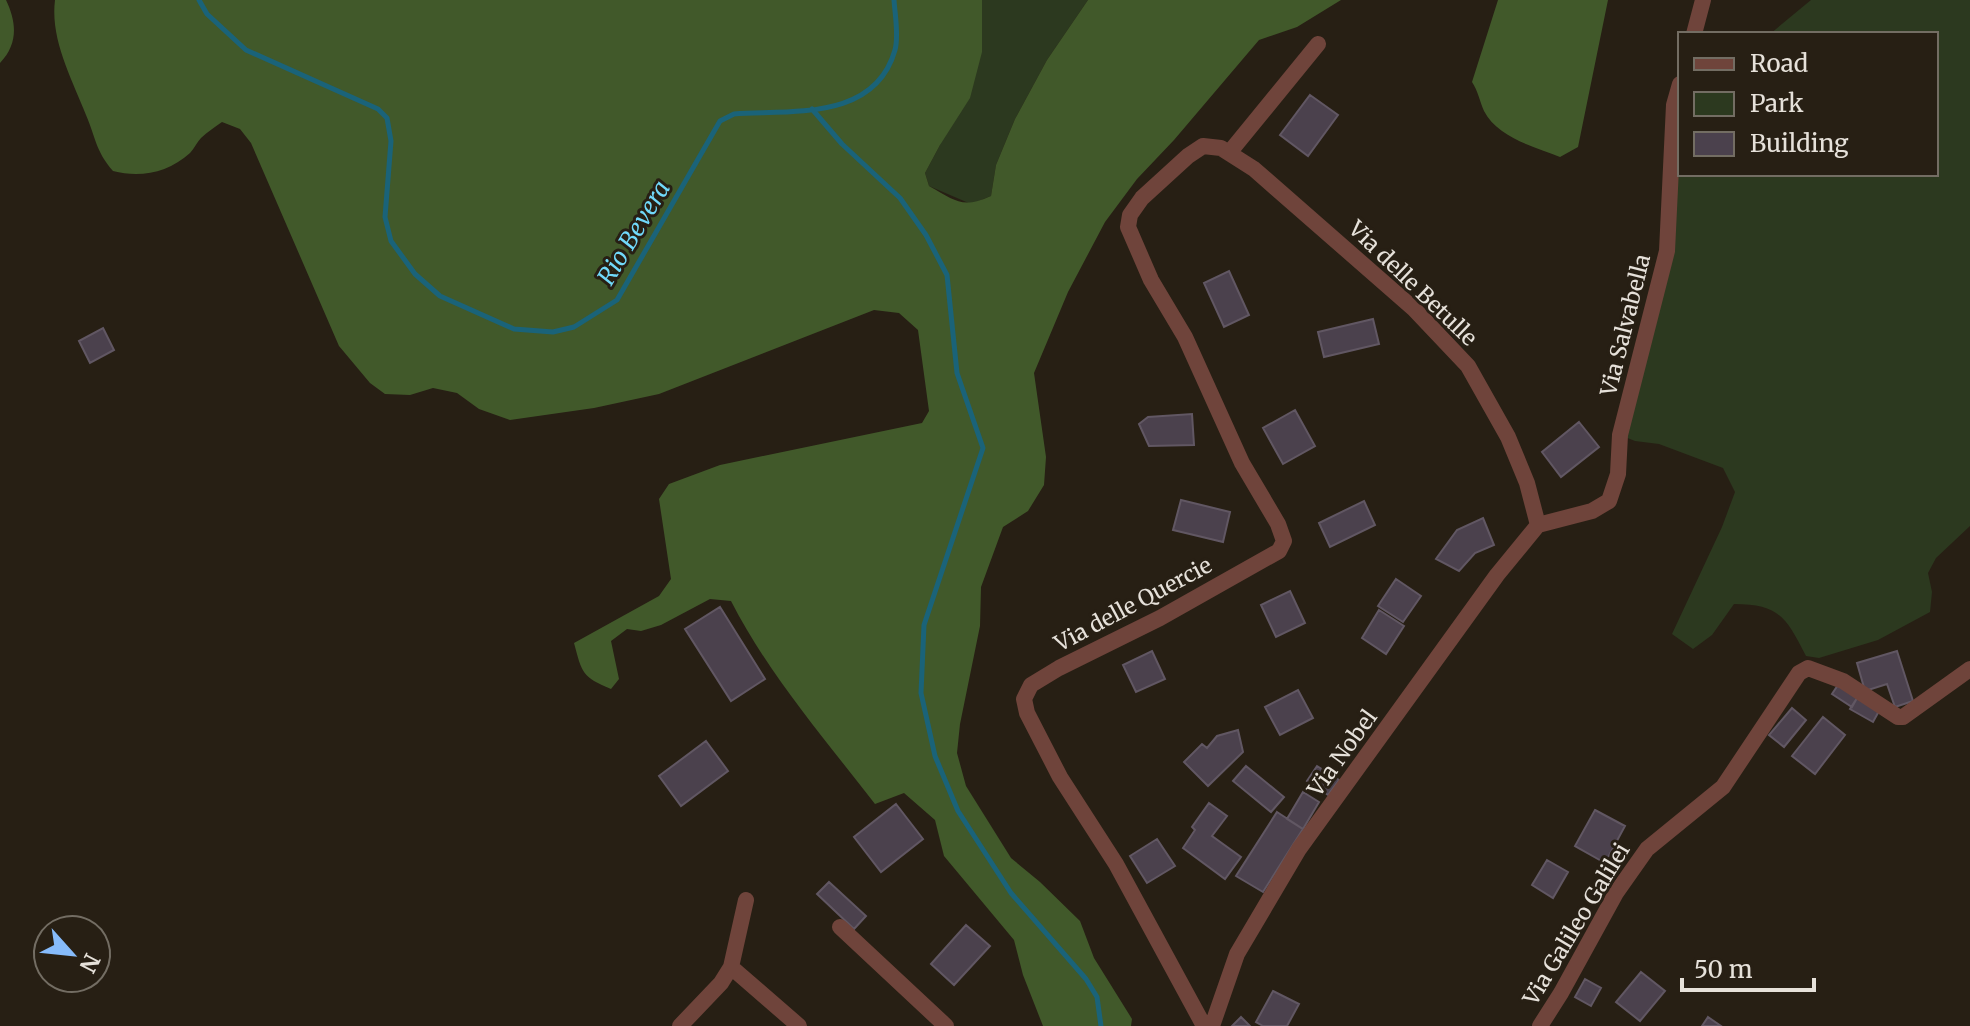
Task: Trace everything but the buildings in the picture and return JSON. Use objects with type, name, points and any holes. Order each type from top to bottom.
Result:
[{"type":"street","points":[[1695,32],[1703,0]]},
{"type":"street","points":[[1229,153],[1318,44]]},
{"type":"street","name":"Via Salvabella","points":[[1538,525],[1592,511],[1609,501],[1618,474],[1620,435],[1667,251],[1674,105],[1678,91]]},
{"type":"street","name":"Via delle Quercie","points":[[1204,1026],[1116,864],[1060,777],[1027,713],[1024,699],[1031,685],[1279,551],[1284,541],[1278,524],[1242,463],[1185,337],[1151,280],[1128,227],[1130,215],[1142,198],[1188,156],[1203,146],[1221,148],[1229,153]]},
{"type":"street","name":"Via delle Betulle","points":[[1229,153],[1254,169],[1402,298],[1468,366],[1508,437],[1527,483],[1538,525]]},
{"type":"street","name":"Via Nobel","points":[[1212,1026],[1237,954],[1299,849],[1497,575],[1538,525]]},
{"type":"street","name":"Via Galileo Galilei","points":[[1540,1026],[1616,893],[1647,849],[1723,787],[1799,673],[1808,668],[1827,673],[1898,717],[1903,717],[1970,669]]},
{"type":"street","points":[[680,1026],[721,983],[731,967],[746,900]]},
{"type":"street","points":[[840,927],[946,1026]]},
{"type":"street","points":[[731,967],[799,1026]]},
{"type":"green space","points":[[0,0],[6,0],[10,9],[14,33],[10,48],[0,63]]},
{"type":"green space","points":[[55,0],[982,0],[982,52],[970,98],[925,173],[929,186],[966,203],[991,196],[996,165],[1015,119],[1047,60],[1088,0],[1341,0],[1297,27],[1259,40],[1137,179],[1105,222],[1068,292],[1034,373],[1046,457],[1044,485],[1028,511],[1003,527],[981,587],[980,626],[957,753],[966,786],[1011,858],[1080,921],[1094,958],[1132,1019],[1131,1026],[1043,1026],[1023,975],[1014,940],[944,856],[935,820],[904,793],[875,804],[762,655],[731,601],[710,599],[661,625],[641,631],[627,629],[611,641],[619,679],[611,689],[589,677],[579,661],[574,643],[659,596],[671,579],[659,499],[669,484],[720,465],[922,423],[929,411],[918,330],[899,313],[874,310],[659,394],[594,408],[510,420],[479,409],[457,393],[433,388],[410,395],[385,394],[370,383],[339,346],[251,143],[240,129],[222,122],[201,138],[181,160],[153,172],[133,174],[113,171],[107,164],[63,59],[56,30]]},
{"type":"green space","points":[[982,0],[1088,0],[1047,60],[1015,119],[996,165],[991,196],[971,204],[929,186],[925,173],[940,145]]},
{"type":"green space","points":[[1498,0],[1608,0],[1578,147],[1560,157],[1498,128],[1484,111],[1472,82]]},
{"type":"green space","points":[[1811,0],[1970,0],[1970,526],[1936,558],[1928,573],[1932,592],[1930,612],[1878,640],[1819,658],[1806,656],[1793,631],[1779,615],[1749,605],[1734,604],[1712,635],[1693,649],[1672,634],[1735,492],[1723,468],[1659,444],[1635,441],[1620,435],[1667,251],[1678,135],[1678,176],[1938,176],[1938,32],[1772,32]]},
{"type":"waterway","name":"Rio Bevera","points":[[199,0],[207,14],[246,50],[378,109],[387,118],[391,141],[385,217],[391,241],[415,274],[440,296],[514,329],[553,332],[574,327],[617,300],[720,121],[734,114],[829,107],[851,100],[870,89],[885,73],[895,50],[894,0]]},
{"type":"waterway","points":[[812,109],[842,144],[900,198],[926,235],[947,275],[957,373],[983,448],[924,625],[921,693],[935,756],[958,811],[1011,893],[1086,979],[1097,997],[1101,1026]]}]
